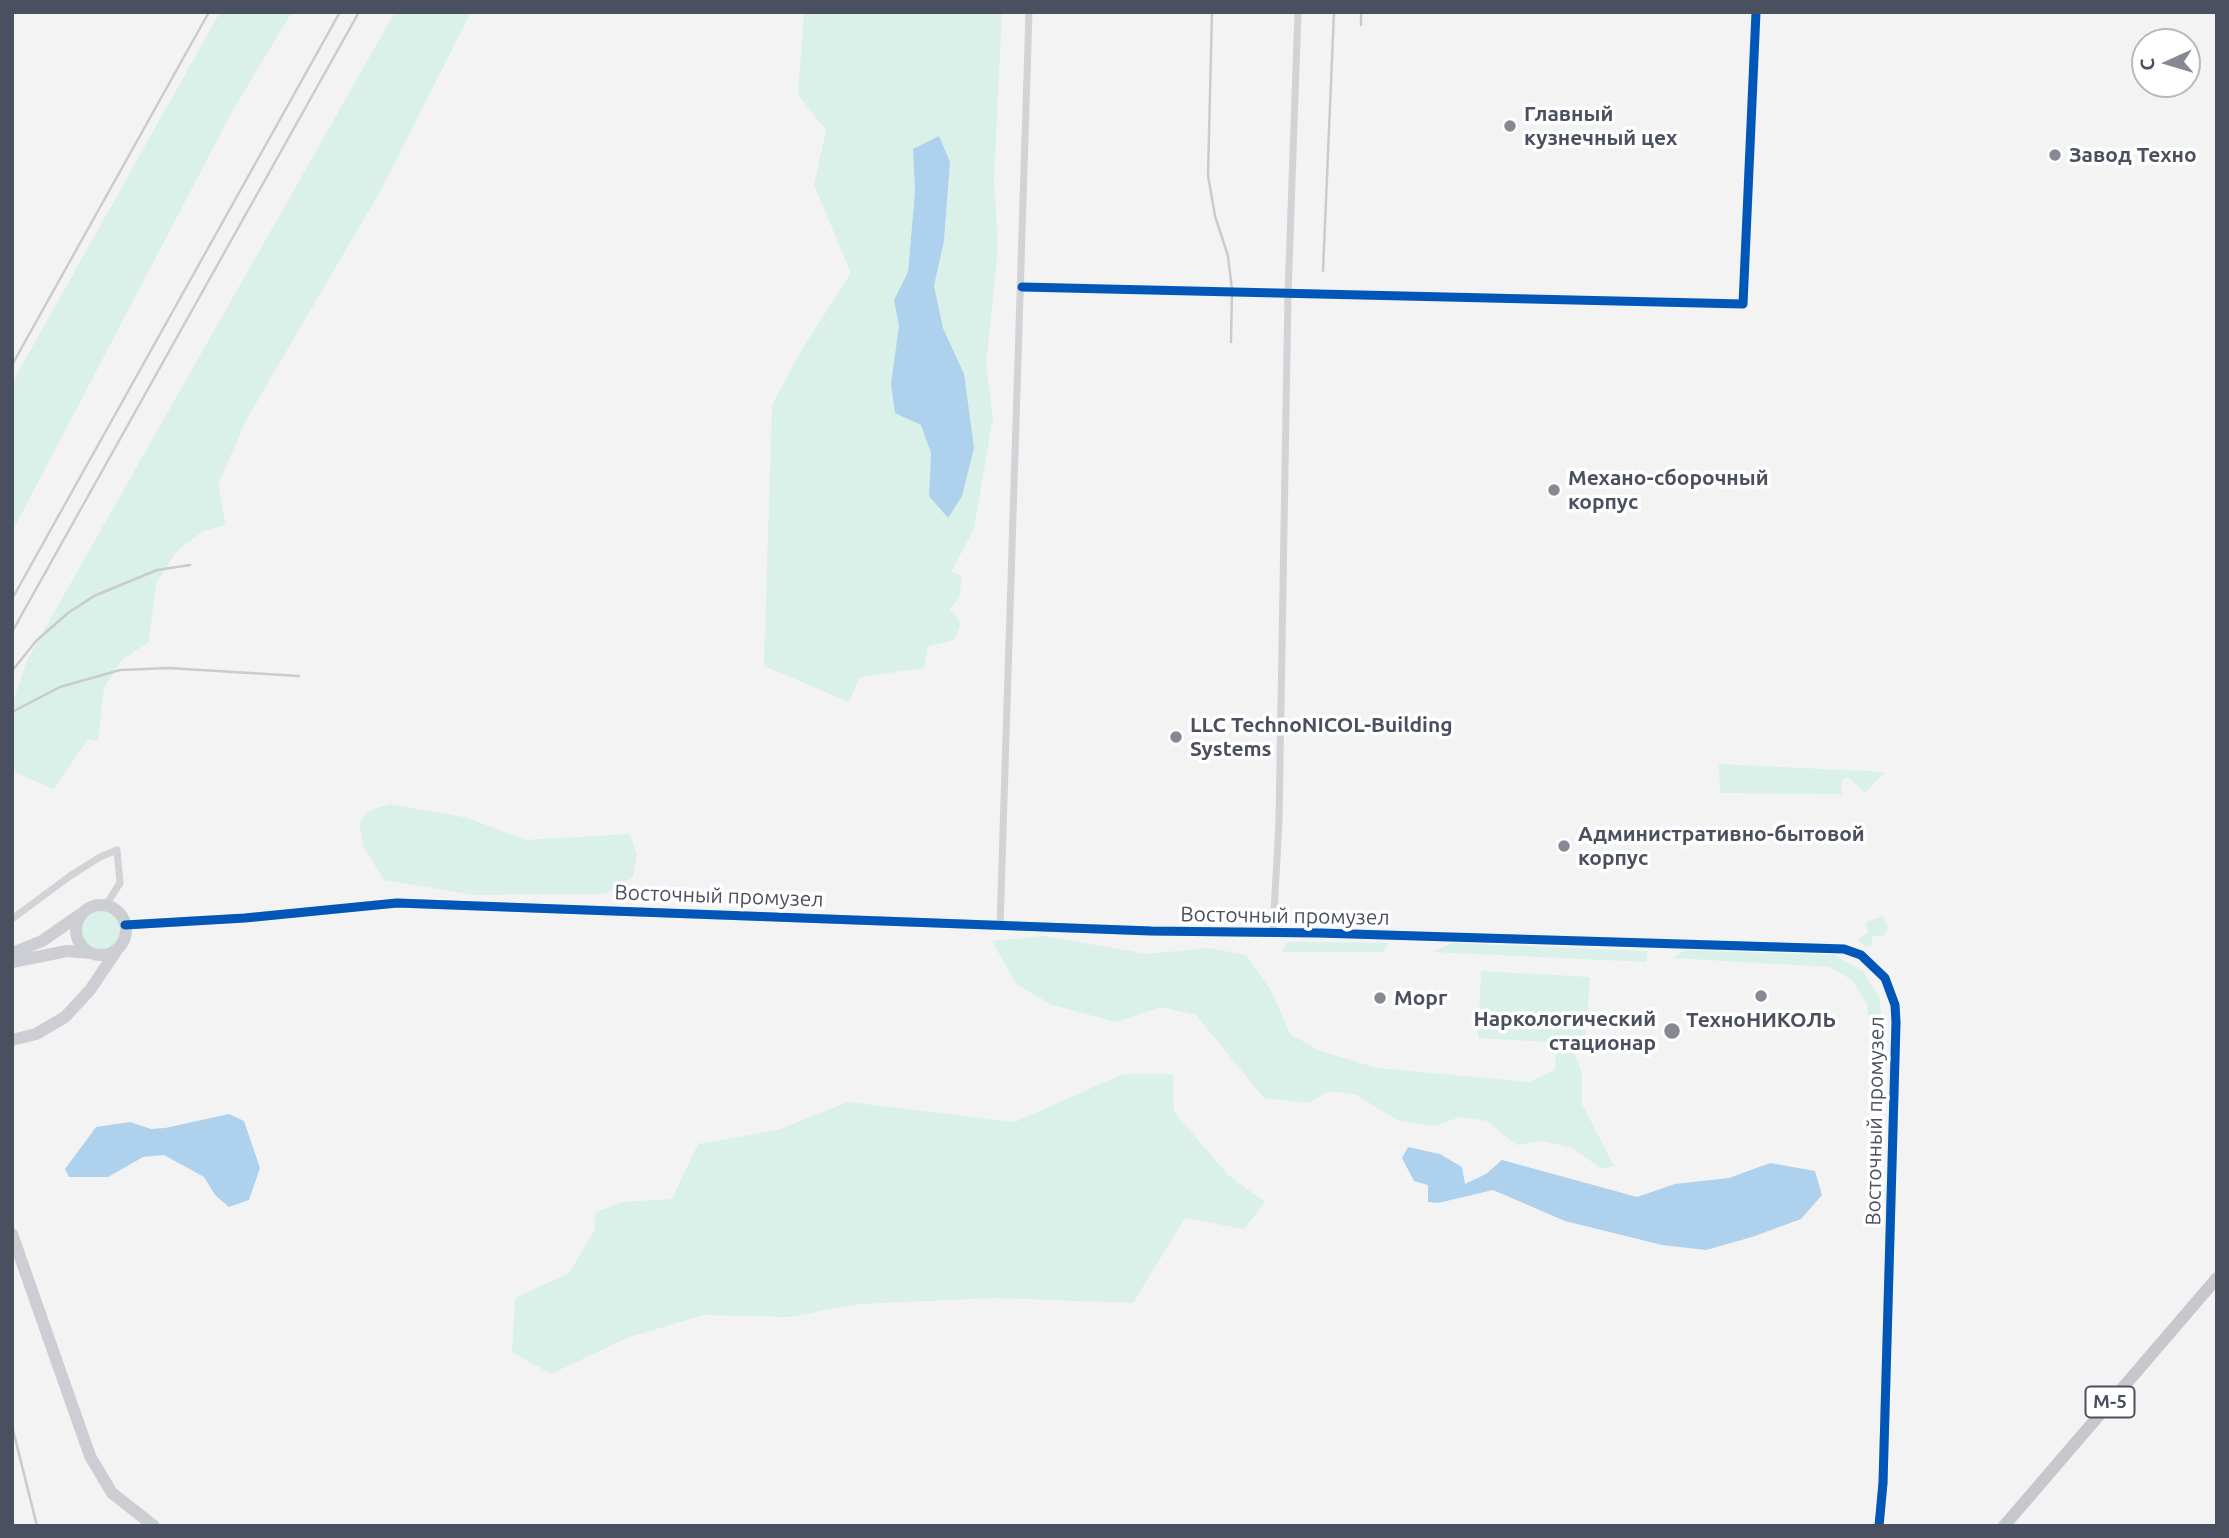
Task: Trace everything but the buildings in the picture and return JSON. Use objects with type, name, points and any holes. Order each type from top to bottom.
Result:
[{"type":"highway","name":"М-5","points":[[2004,1526],[2217,1278]]},
{"type":"main road","points":[[12,953],[42,941],[86,909],[106,905],[117,911],[125,925],[121,944],[94,983],[65,1017],[36,1034],[12,1040]]},
{"type":"main road","points":[[86,909],[77,921],[76,933],[97,966],[94,983]]},
{"type":"main road","points":[[12,962],[67,951],[108,954],[121,944]]},
{"type":"main road","points":[[12,1234],[90,1456],[112,1493],[153,1526]]},
{"type":"street","points":[[1000,926],[1029,12]]},
{"type":"street","points":[[1273,932],[1279,810],[1288,294],[1298,12]]},
{"type":"street","points":[[1022,288],[1743,304],[1756,12]]},
{"type":"street","points":[[12,919],[90,863],[117,850],[120,883],[106,905]]},
{"type":"street","name":"Восточный промузел","points":[[125,925],[245,918],[397,903],[669,911],[1000,926],[1844,948],[1871,964],[1885,978],[1895,1005],[1884,1470],[1879,1526]]},
{"type":"green space","points":[[220,12],[292,12],[233,110],[12,532],[12,383]]},
{"type":"green space","points":[[395,12],[471,12],[382,188],[245,422],[218,485],[226,525],[203,531],[176,552],[156,583],[149,642],[122,660],[104,688],[98,741],[88,739],[54,789],[16,773],[12,761],[12,705],[27,660]]},
{"type":"green space","points":[[804,12],[1002,12],[994,181],[998,247],[986,364],[993,418],[974,529],[951,572],[962,576],[959,598],[949,609],[961,622],[955,640],[928,646],[924,668],[860,677],[849,702],[764,666],[772,405],[802,349],[851,273],[814,185],[826,130],[798,95]],"holes":[[[913,149],[950,162],[944,241],[934,286],[943,328],[964,374],[965,395],[929,496],[931,453],[897,350],[899,326],[895,300],[908,272],[915,191]]]},
{"type":"green space","points":[[1719,764],[1885,772],[1865,793],[1848,777],[1841,781],[1842,794],[1720,793]]},
{"type":"green space","points":[[390,804],[468,818],[525,840],[630,834],[637,855],[633,877],[605,894],[474,895],[384,880],[364,848],[359,822],[371,810]]},
{"type":"green space","points":[[101,908],[116,914],[122,929],[116,944],[101,950],[86,944],[80,929],[86,914]]},
{"type":"green space","points":[[1883,916],[1888,928],[1883,937],[1872,936],[1872,945],[1865,947],[1858,939],[1868,932],[1866,922]]},
{"type":"green space","points":[[1044,936],[1147,954],[1209,948],[1246,955],[1272,992],[1290,1034],[1320,1051],[1377,1068],[1529,1082],[1555,1070],[1556,1046],[1574,1051],[1582,1074],[1582,1104],[1614,1166],[1602,1169],[1572,1148],[1543,1141],[1517,1145],[1487,1121],[1460,1117],[1435,1126],[1399,1121],[1356,1095],[1329,1091],[1309,1103],[1264,1098],[1196,1015],[1161,1007],[1116,1022],[1052,1005],[1016,984],[992,941]]},
{"type":"green space","points":[[1287,942],[1388,943],[1384,952],[1281,952]]},
{"type":"green space","points":[[1452,943],[1648,951],[1646,962],[1433,952]]},
{"type":"green space","points":[[1684,950],[1834,955],[1863,971],[1880,999],[1884,1060],[1871,1040],[1867,1004],[1852,980],[1829,967],[1673,958]]},
{"type":"green space","points":[[1481,971],[1590,977],[1585,1044],[1478,1038]]},
{"type":"green space","points":[[1123,1074],[1173,1074],[1174,1112],[1228,1175],[1265,1202],[1244,1229],[1185,1218],[1133,1303],[996,1298],[859,1304],[788,1317],[703,1315],[627,1338],[551,1374],[512,1352],[515,1298],[569,1273],[594,1231],[596,1212],[623,1202],[672,1199],[698,1144],[778,1130],[848,1102],[1015,1122]]},
{"type":"water","points":[[939,136],[950,162],[944,241],[934,286],[943,328],[964,374],[974,448],[962,496],[948,518],[929,496],[931,453],[921,425],[895,413],[891,384],[899,326],[894,300],[908,272],[915,191],[913,149]]},
{"type":"water","points":[[229,1114],[244,1121],[260,1168],[249,1200],[229,1207],[215,1195],[204,1177],[164,1155],[143,1157],[108,1177],[69,1177],[65,1169],[96,1127],[130,1122],[151,1129],[165,1128]]},
{"type":"water","points":[[1408,1147],[1440,1154],[1462,1167],[1465,1184],[1486,1174],[1502,1160],[1637,1197],[1675,1184],[1729,1178],[1770,1163],[1815,1171],[1822,1195],[1801,1219],[1752,1237],[1706,1250],[1662,1245],[1565,1221],[1493,1190],[1438,1203],[1428,1202],[1428,1185],[1414,1181],[1402,1158]]},
{"type":"railway","points":[[12,365],[209,12]]},
{"type":"railway","points":[[12,599],[340,12]]},
{"type":"railway","points":[[12,632],[359,12]]},
{"type":"railway","points":[[1212,12],[1208,175],[1215,216],[1228,256],[1232,290],[1231,342]]},
{"type":"railway","points":[[1323,271],[1334,12]]},
{"type":"railway","points":[[1361,12],[1361,25]]},
{"type":"railway","points":[[12,671],[36,641],[68,613],[94,596],[157,570],[190,565]]},
{"type":"railway","points":[[12,712],[60,687],[120,670],[168,668],[299,676]]},
{"type":"railway","points":[[12,1426],[37,1526]]},
{"type":"cycle path","points":[[1022,287],[1743,304],[1756,12]]},
{"type":"cycle path","points":[[125,925],[245,918],[397,903],[1151,931],[1319,933],[1844,949],[1861,955],[1885,978],[1895,1005],[1883,1483],[1879,1526]]},
{"type":"place","name":"Главный кузнечный цех","points":[[1510,126]]},
{"type":"place","name":"Завод Техно","points":[[2055,155]]},
{"type":"place","name":"Механо-сборочный корпус","points":[[1554,490]]},
{"type":"place","name":"LLC TechnoNICOL-Building Systems","points":[[1176,737]]},
{"type":"place","name":"Административно-бытовой корпус","points":[[1564,846]]},
{"type":"place","name":"ТехноНИКОЛЬ","points":[[1761,996]]},
{"type":"place","name":"Морг","points":[[1380,998]]},
{"type":"place","name":"Наркологический стационар","points":[[1672,1031]]}]
